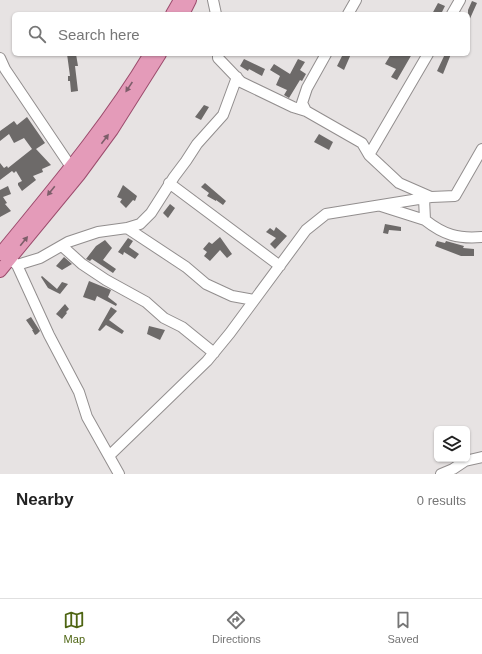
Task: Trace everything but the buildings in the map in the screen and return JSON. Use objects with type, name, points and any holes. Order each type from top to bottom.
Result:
[{"type":"main road","points":[[173,12],[180,0]]},
{"type":"main road","points":[[184,12],[190,0]]},
{"type":"main road","points":[[0,271],[8,257],[71,167],[104,124],[149,56]]},
{"type":"main road","points":[[8,257],[79,175],[112,130],[159,56]]},
{"type":"street","points":[[214,0],[216,12]]},
{"type":"street","points":[[349,12],[356,0]]},
{"type":"street","points":[[453,12],[460,0]]},
{"type":"street","points":[[218,56],[218,58],[241,82],[293,107],[306,111],[362,144],[369,155],[399,183],[428,198]]},
{"type":"street","points":[[306,111],[302,103],[307,88],[325,56]]},
{"type":"street","points":[[369,155],[427,56]]},
{"type":"street","points":[[0,58],[5,69],[71,167]]},
{"type":"street","points":[[119,474],[87,417],[79,392],[8,257],[40,258],[68,242],[98,232],[127,228],[140,224],[151,213],[169,183],[197,144],[222,115],[237,77]]},
{"type":"street","points":[[109,456],[214,353],[306,230],[326,214],[428,198],[455,196],[482,149]]},
{"type":"street","points":[[169,183],[280,266]]},
{"type":"street","points":[[425,220],[428,198]]},
{"type":"street","points":[[378,206],[425,220],[446,234],[465,238],[482,237]]},
{"type":"street","points":[[127,228],[186,268],[206,284],[232,296],[254,300]]},
{"type":"street","points":[[62,246],[82,264],[106,280],[146,302],[164,318],[182,327],[214,353]]},
{"type":"street","points":[[441,474],[465,462],[482,457]]}]
